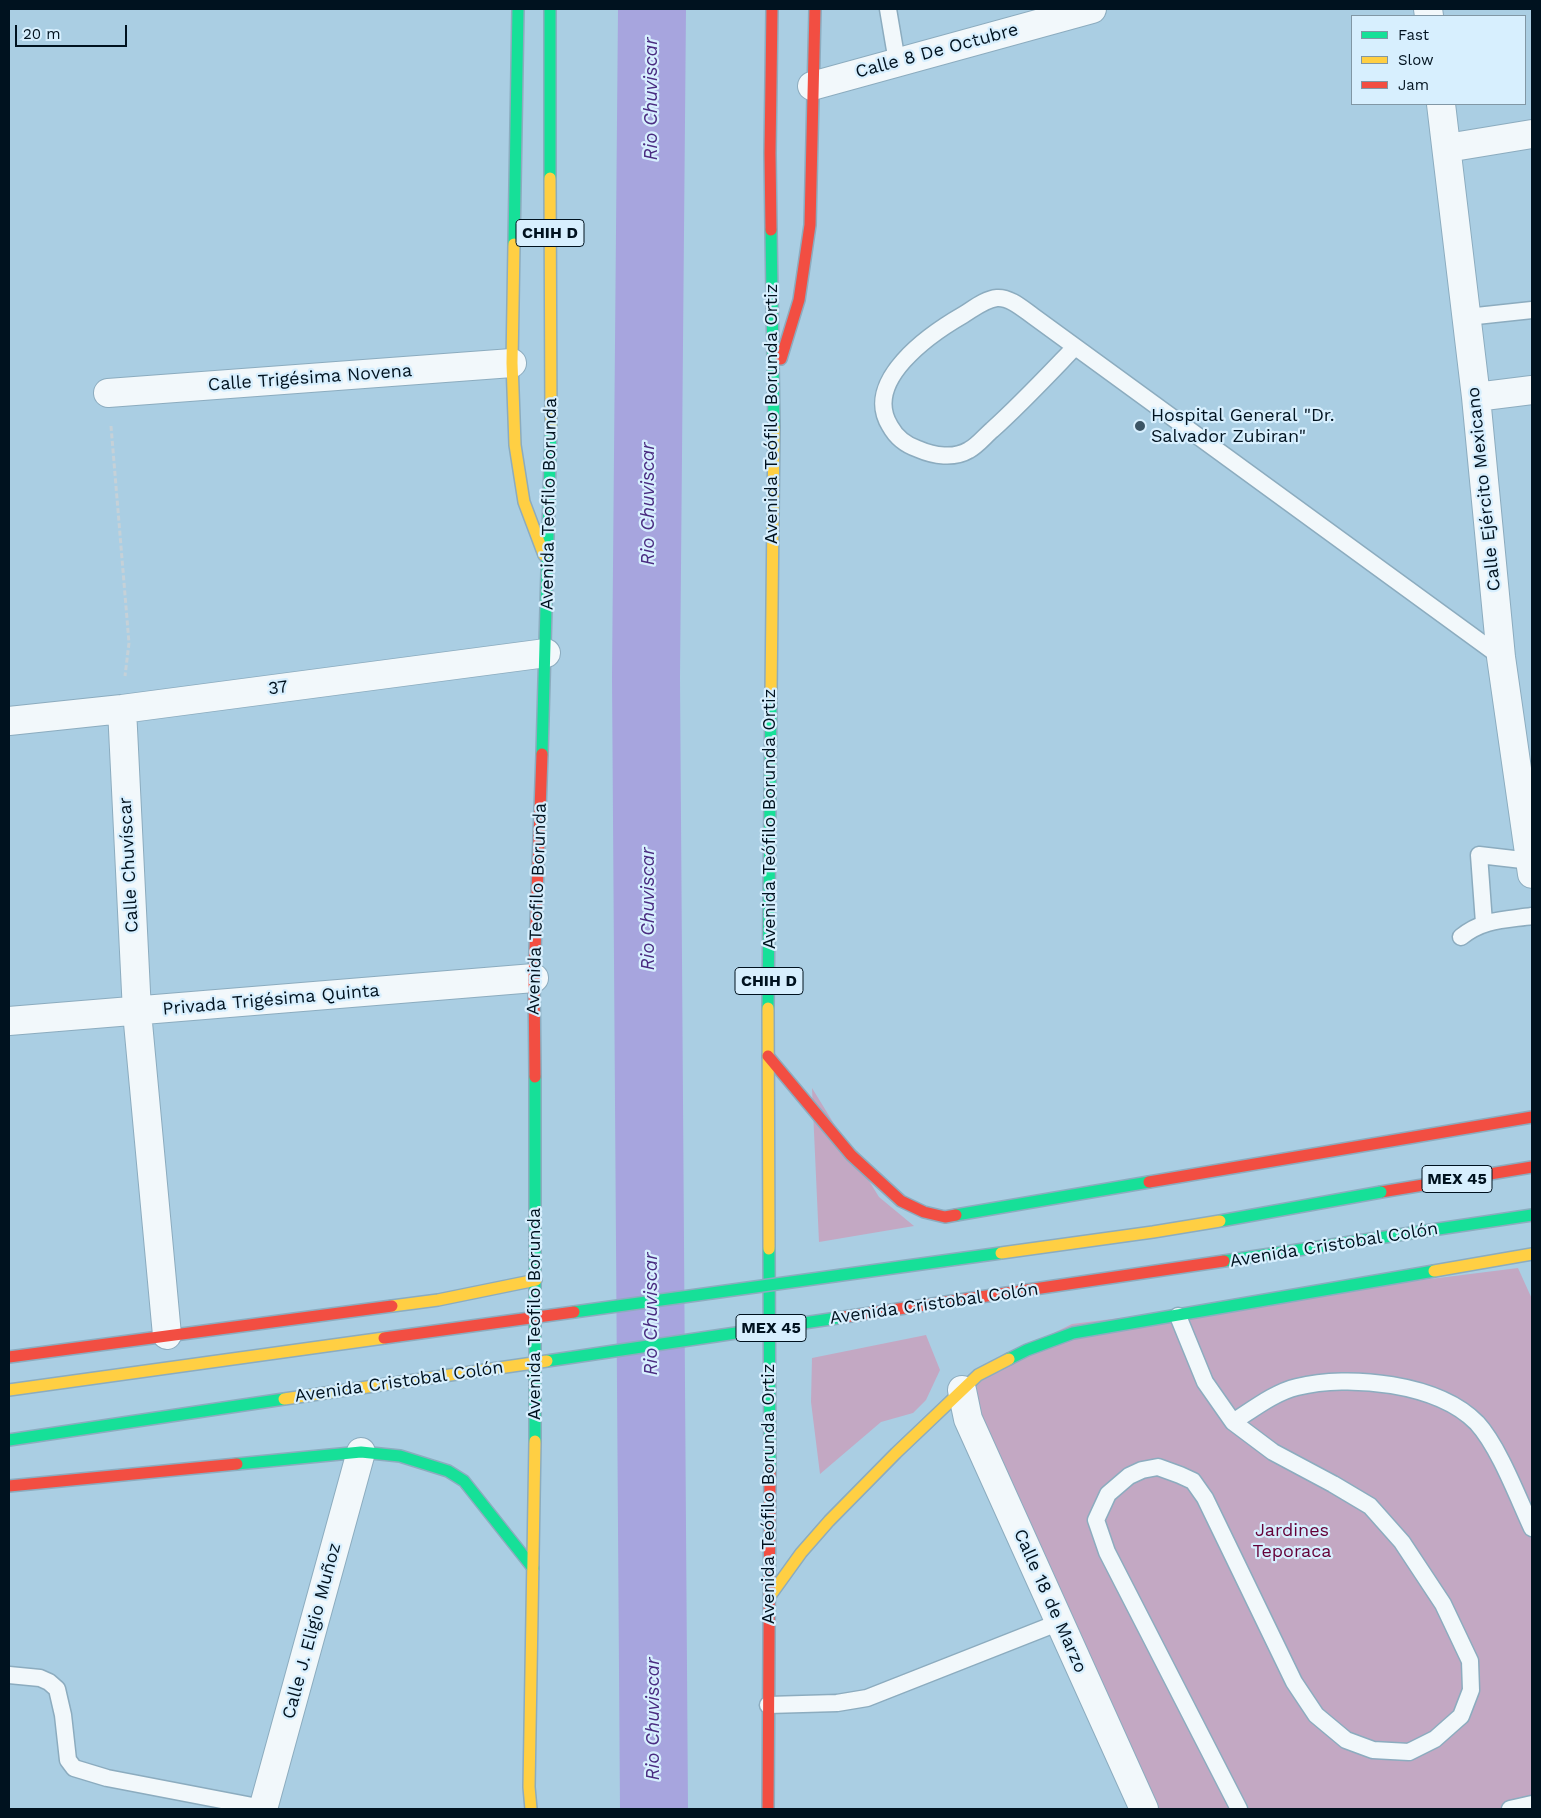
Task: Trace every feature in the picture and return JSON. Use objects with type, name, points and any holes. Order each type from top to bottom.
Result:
[{"type":"main road","points":[[518,9],[512,363],[513,414],[522,494],[532,526],[548,563]]},
{"type":"main road","name":"Avenida Teofilo Borunda","points":[[530,1809],[536,1280],[534,978],[551,457],[550,9]]},
{"type":"main road","name":"Avenida Teófilo Borunda Ortiz","points":[[768,1809],[770,1596],[768,1056],[774,384],[770,153],[772,9]]},
{"type":"main road","points":[[774,384],[799,300],[810,225],[815,9]]},
{"type":"main road","points":[[768,1056],[851,1155],[882,1184],[901,1201],[924,1212],[945,1217],[1532,1116]]},
{"type":"main road","name":"MEX 45","points":[[9,1390],[1153,1232],[1532,1167]]},
{"type":"main road","name":"Avenida Cristobal Colón","points":[[9,1440],[1532,1215]]},
{"type":"main road","points":[[770,1596],[801,1554],[829,1521],[896,1453],[978,1375],[1027,1350],[1073,1332],[1178,1316],[1532,1254]]},
{"type":"main road","points":[[9,1357],[438,1300],[536,1280]]},
{"type":"main road","points":[[9,1486],[361,1452],[400,1456],[448,1471],[464,1481],[533,1568]]},
{"type":"street","name":"Calle 8 De Octubre","points":[[812,86],[1092,9]]},
{"type":"street","name":"Calle Ejército Mexicano","points":[[1441,105],[1476,398],[1501,657],[1531,868]]},
{"type":"street","points":[[1446,148],[1532,134]]},
{"type":"street","name":"Calle Trigésima Novena","points":[[108,394],[512,363]]},
{"type":"street","points":[[1476,398],[1532,390]]},
{"type":"street","name":"37","points":[[9,720],[122,709],[546,653]]},
{"type":"street","name":"Calle Chuvíscar","points":[[122,709],[136,1012],[167,1335]]},
{"type":"street","name":"Privada Trigésima Quinta","points":[[9,1021],[534,978]]},
{"type":"street","name":"Calle 18 de Marzo","points":[[962,1390],[968,1419],[1144,1809]]},
{"type":"street","name":"Calle J. Eligio Muñoz","points":[[263,1809],[361,1452]]},
{"type":"lane","points":[[888,9],[897,62]]},
{"type":"lane","points":[[1075,347],[1004,419],[970,450],[956,455],[945,456],[926,453],[907,445],[892,431],[886,419],[883,404],[890,377],[913,350],[943,326],[989,300],[999,298],[1010,301],[1033,316],[1501,657]]},
{"type":"lane","points":[[1467,317],[1532,310]]},
{"type":"lane","points":[[1484,923],[1479,855],[1531,868]]},
{"type":"lane","points":[[1461,936],[1472,928],[1484,923],[1532,916]]},
{"type":"lane","points":[[1178,1316],[1205,1382],[1233,1422],[1273,1452],[1370,1506],[1402,1542],[1444,1604],[1470,1661],[1472,1690],[1461,1716],[1435,1739],[1409,1752],[1373,1750],[1346,1740],[1316,1715],[1294,1682],[1205,1498],[1193,1481],[1158,1467],[1142,1470],[1129,1476],[1108,1494],[1096,1520],[1107,1552],[1239,1809]]},
{"type":"lane","points":[[1233,1422],[1264,1402],[1295,1387],[1340,1381],[1380,1382],[1420,1392],[1455,1405],[1477,1424],[1496,1452],[1532,1528]]},
{"type":"lane","points":[[768,1705],[837,1703],[866,1698],[1060,1622]]},
{"type":"lane","points":[[9,1675],[40,1678],[49,1682],[57,1689],[63,1715],[68,1760],[74,1768],[106,1778],[263,1809]]},
{"type":"lane","points":[[1510,1809],[1532,1804]]},
{"type":"path","points":[[108,394],[129,643],[122,709]]},
{"type":"green space","points":[[812,1088],[879,1197],[914,1226],[819,1242]]},
{"type":"green space","name":"Jardines Teporaca","points":[[1518,1268],[1532,1299],[1532,1809],[1155,1809],[969,1420],[972,1373],[1072,1324]]},
{"type":"green space","points":[[926,1335],[940,1370],[926,1400],[913,1413],[881,1422],[820,1474],[811,1402],[812,1358]]},
{"type":"waterway","name":"Rio Chuviscar","points":[[652,9],[646,677],[654,1809]]},
{"type":"traffic: fast","points":[[514,244],[518,9]]},
{"type":"traffic: fast","points":[[550,9],[550,178]]},
{"type":"traffic: fast","points":[[771,230],[774,427]]},
{"type":"traffic: fast","points":[[542,754],[551,425]]},
{"type":"traffic: fast","points":[[768,1008],[771,693]]},
{"type":"traffic: fast","points":[[535,1077],[535,1441]]},
{"type":"traffic: fast","points":[[956,1215],[1149,1182]]},
{"type":"traffic: fast","points":[[1220,1221],[1381,1192]]},
{"type":"traffic: fast","points":[[1224,1261],[1532,1215]]},
{"type":"traffic: fast","points":[[769,1249],[770,1472]]},
{"type":"traffic: fast","points":[[574,1312],[1001,1253]]},
{"type":"traffic: fast","points":[[1009,1359],[1027,1350],[1073,1333],[1434,1271]]},
{"type":"traffic: fast","points":[[547,1361],[844,1317]]},
{"type":"traffic: fast","points":[[9,1440],[284,1399]]},
{"type":"traffic: fast","points":[[237,1464],[361,1452],[400,1456],[448,1471],[464,1481],[533,1568]]},
{"type":"traffic: slow","points":[[550,178],[551,425]]},
{"type":"traffic: slow","points":[[514,244],[512,363],[515,445],[524,502],[544,555]]},
{"type":"traffic: slow","points":[[771,693],[774,427]]},
{"type":"traffic: slow","points":[[768,1008],[769,1249]]},
{"type":"traffic: slow","points":[[1001,1253],[1220,1221]]},
{"type":"traffic: slow","points":[[1434,1271],[1532,1254]]},
{"type":"traffic: slow","points":[[392,1306],[438,1300],[536,1280]]},
{"type":"traffic: slow","points":[[9,1390],[384,1338]]},
{"type":"traffic: slow","points":[[770,1596],[801,1553],[829,1521],[896,1453],[978,1375],[1009,1359]]},
{"type":"traffic: slow","points":[[284,1399],[547,1361]]},
{"type":"traffic: slow","points":[[531,1809],[529,1787],[535,1441]]},
{"type":"traffic: jam","points":[[771,230],[772,9]]},
{"type":"traffic: jam","points":[[781,359],[799,300],[810,225],[815,9]]},
{"type":"traffic: jam","points":[[535,1077],[534,978],[542,754]]},
{"type":"traffic: jam","points":[[768,1056],[851,1155],[901,1201],[924,1212],[945,1217],[956,1215]]},
{"type":"traffic: jam","points":[[1149,1182],[1532,1117]]},
{"type":"traffic: jam","points":[[1381,1192],[1532,1167]]},
{"type":"traffic: jam","points":[[844,1317],[1224,1261]]},
{"type":"traffic: jam","points":[[9,1357],[392,1306]]},
{"type":"traffic: jam","points":[[384,1338],[574,1312]]},
{"type":"traffic: jam","points":[[9,1486],[237,1464]]},
{"type":"traffic: jam","points":[[768,1809],[770,1472]]},
{"type":"place","name":"Hospital General \"Dr. Salvador Zubiran\"","points":[[1140,426]]}]
